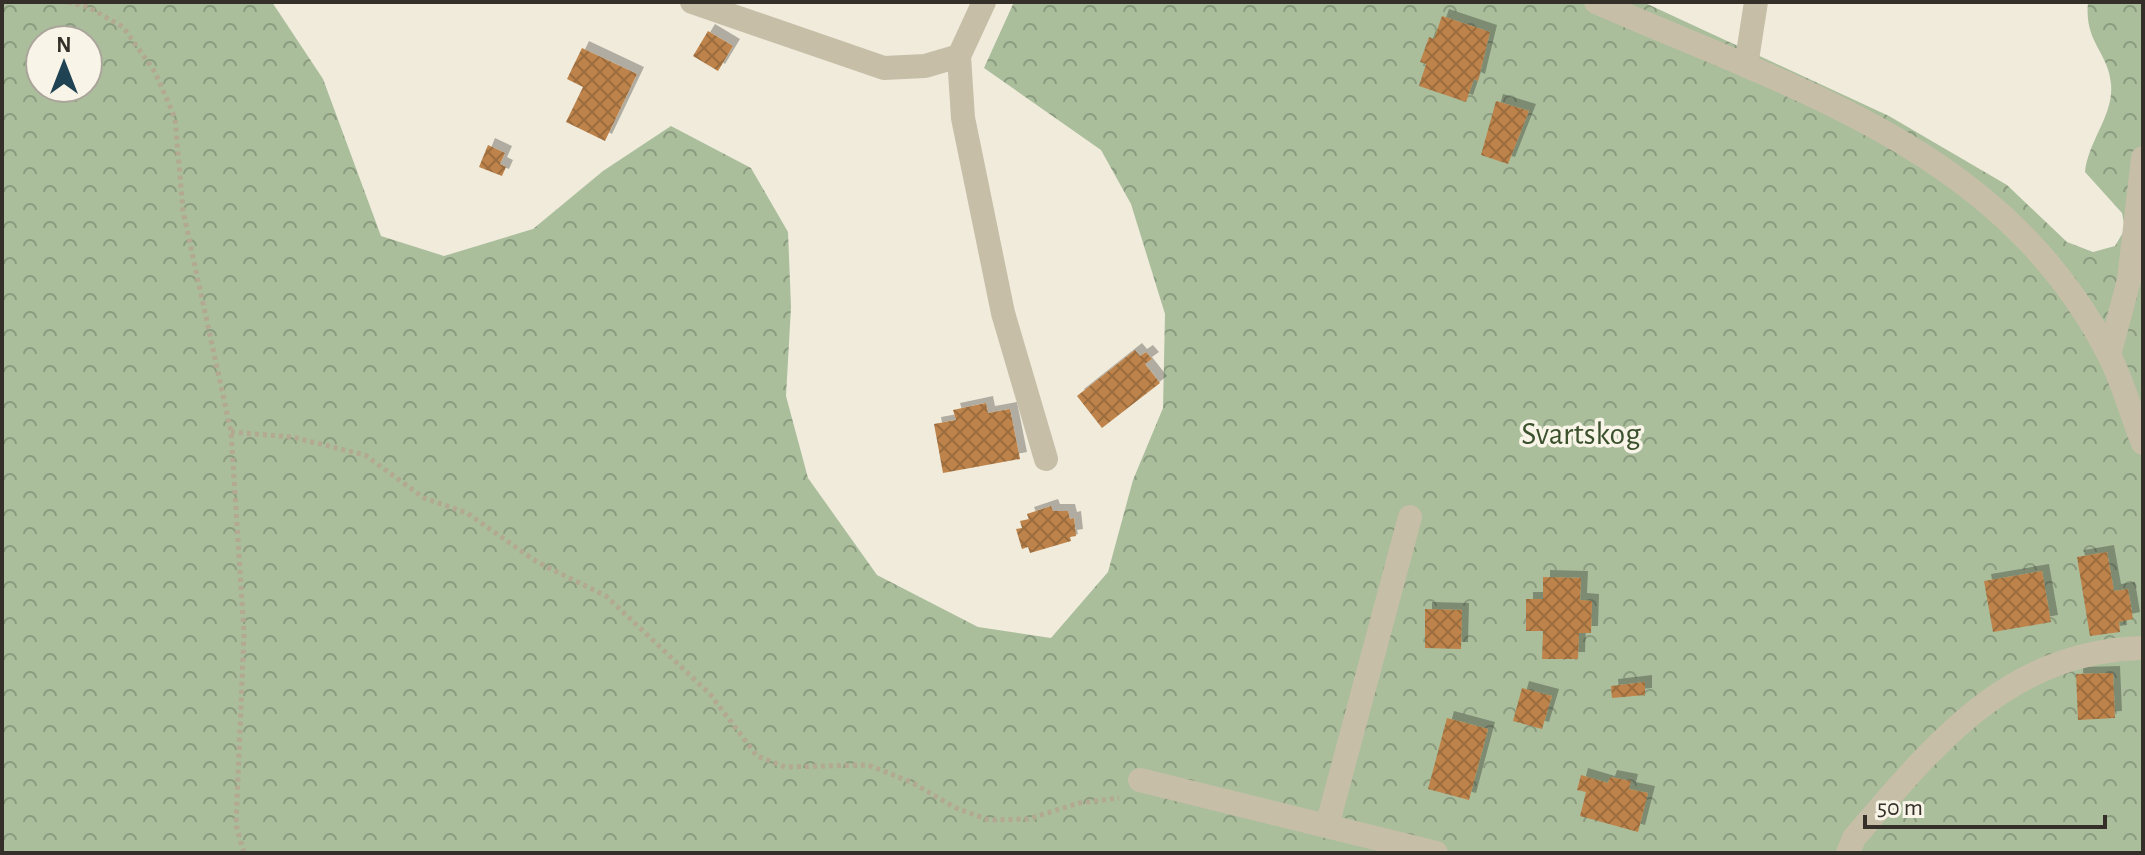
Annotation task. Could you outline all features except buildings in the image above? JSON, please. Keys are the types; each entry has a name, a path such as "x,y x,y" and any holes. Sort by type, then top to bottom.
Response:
{"street":[{"path":"692,2 884,68 925,66 959,56"},
{"path":"984,2 959,56 963,118 987,244 1016,366 1046,459"},
{"path":"1596,2 1746,66 1878,128 1941,164 1983,195 2054,271 2109,355 2143,443"},
{"path":"1746,66 1756,2"},
{"path":"2109,355 2129,280 2143,158"},
{"path":"1327,826 1410,517"},
{"path":"1848,853 1854,838 1933,747 2020,680 2059,660 2102,649 2143,648"},
{"path":"1132,789 1327,826 1436,853"}],"path":[{"path":"68,2 88,7 123,27 155,72 175,118 183,211 231,432 244,633 236,825 244,853"},
{"path":"231,432 292,437 365,455 424,498 467,513 537,562 606,596 710,694 757,756 785,767 868,765 911,782 956,808 989,820 1028,819 1132,789"}],"green space":[{"name":"Svartskog","path":"2,2 272,2 323,79 381,236 444,256 533,229 603,171 671,126 751,168 788,232 791,307 786,396 808,478 877,575 978,627 1051,638 1108,572 1133,480 1163,408 1165,314 1131,204 1101,150 984,68 1014,2 1643,2 1889,116 2007,185 2067,242 2093,252 2115,246 2125,229 2122,213 2085,172 2111,95 2106,63 2089,27 2088,2 2143,2 2143,853 2,853"}]}
